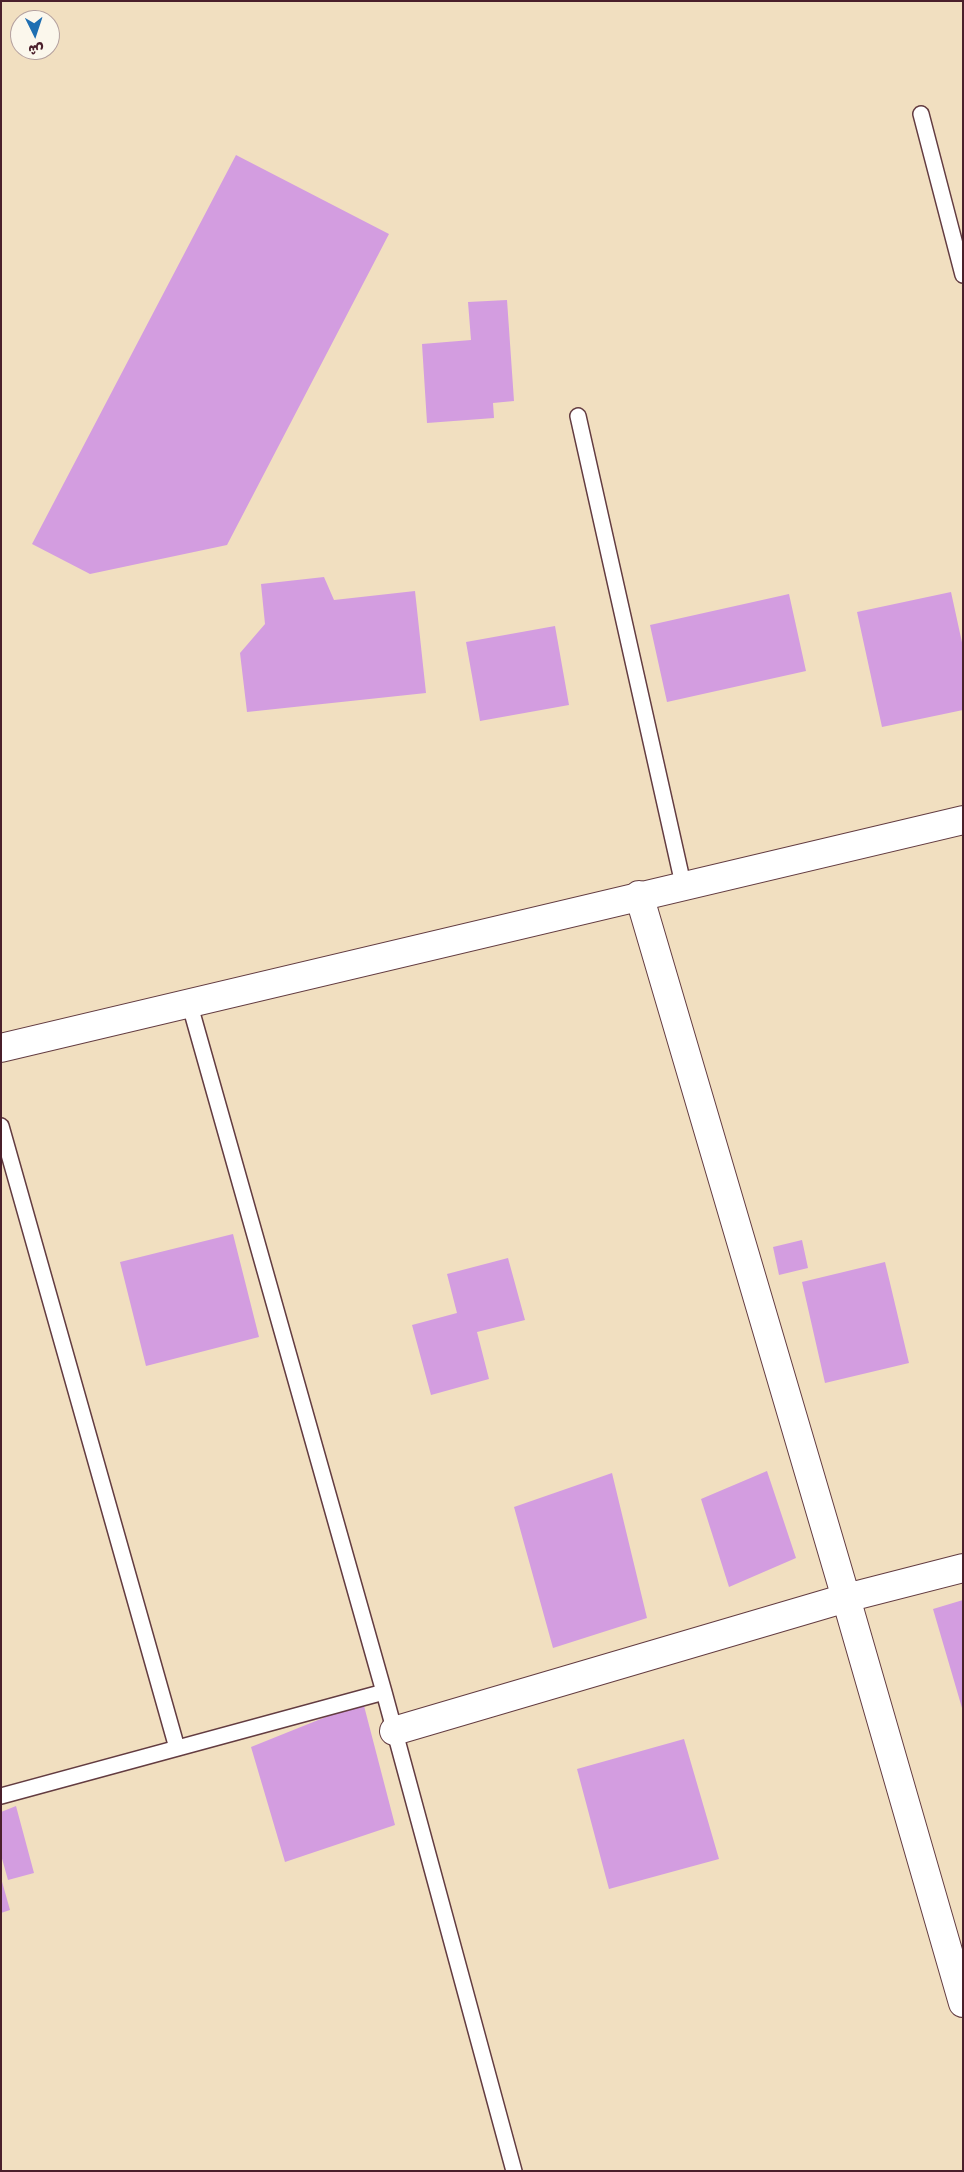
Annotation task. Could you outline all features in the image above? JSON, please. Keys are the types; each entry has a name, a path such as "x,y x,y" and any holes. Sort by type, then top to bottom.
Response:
{"street":[{"path":"1,1048 683,884 963,820"},
{"path":"639,895 846,1598 963,2004"},
{"path":"394,1731 846,1598 963,1568"}],"lane":[{"path":"921,114 963,275"},
{"path":"578,416 683,884"},
{"path":"189,1002 384,1692 514,2171"},
{"path":"1,1126 177,1748"},
{"path":"1,1796 384,1692"}],"building":[{"path":"236,155 389,234 227,545 90,574 32,544"},
{"path":"507,300 514,401 493,403 494,418 427,423 422,344 471,340 468,302"},
{"path":"324,577 334,600 415,591 426,693 247,712 240,653 265,624 261,584"},
{"path":"951,592 963,647 963,710 882,727 857,612"},
{"path":"789,594 806,671 667,702 650,625"},
{"path":"555,626 569,705 480,721 466,642"},
{"path":"233,1234 259,1337 146,1366 120,1262"},
{"path":"802,1240 808,1268 779,1275 773,1247"},
{"path":"508,1258 525,1320 477,1332 489,1379 431,1395 412,1325 457,1313 447,1274"},
{"path":"885,1262 909,1363 825,1383 802,1282"},
{"path":"767,1471 796,1558 729,1587 701,1499"},
{"path":"612,1473 647,1618 553,1648 514,1507"},
{"path":"963,1600 963,1708 962,1708 933,1609"},
{"path":"363,1702 395,1825 285,1862 251,1747"},
{"path":"684,1739 719,1859 609,1889 577,1769"},
{"path":"16,1806 34,1873 8,1880 1,1855 1,1812"},
{"path":"1,1878 10,1910 1,1913"}]}
